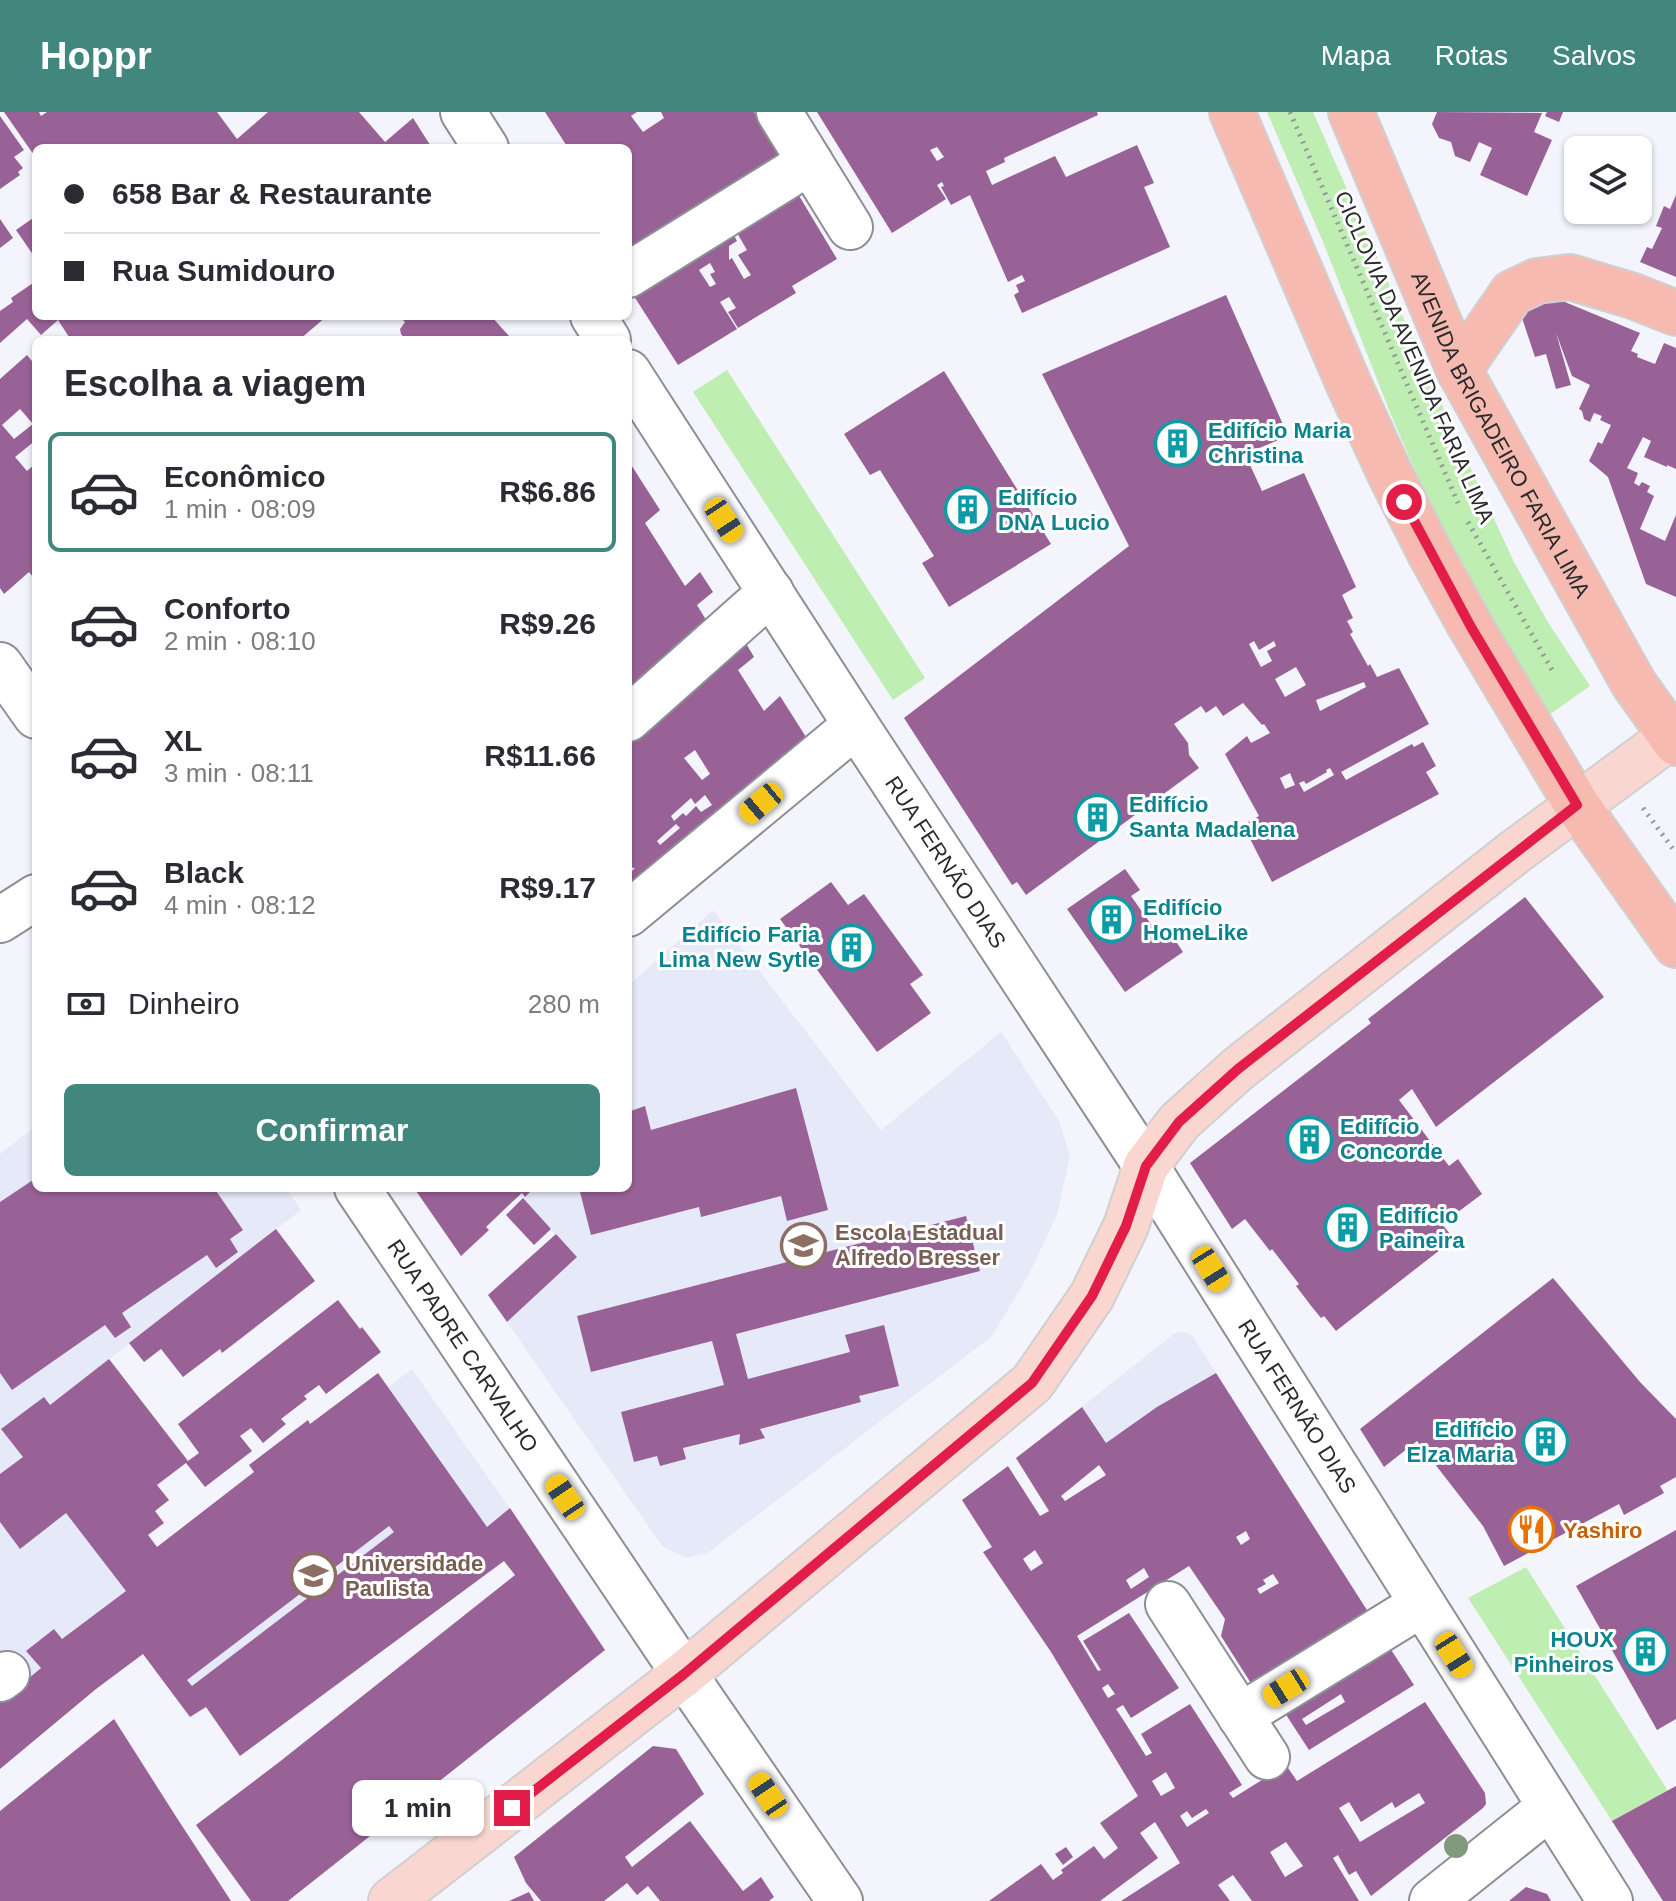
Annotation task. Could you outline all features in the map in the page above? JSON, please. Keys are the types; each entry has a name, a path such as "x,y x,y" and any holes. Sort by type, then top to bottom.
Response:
{"highway":[{"path":"1232,112 1350,387 1430,553 1577,805 1676,945"},
{"name":"AVENIDA BRIGADEIRO FARIA LIMA","path":"1351,112 1459,370 1634,684 1674,738"},
{"path":"1459,370 1512,293 1537,281 1570,277 1676,313"}],"main road":[{"path":"391,1901 684,1674 1032,1383 1092,1296 1126,1226 1146,1166 1179,1122 1238,1069 1577,805 1674,738"}],"street":[{"path":"779,112 850,227"},
{"path":"632,273 810,162"},
{"name":"RUA FERNÃO DIAS","path":"632,378 1146,1166 1610,1901"},
{"path":"632,715 771,592"},
{"path":"0,665 32,710"},
{"path":"632,911 856,725"},
{"path":"0,920 32,900"},
{"name":"RUA PADRE CARVALHO","path":"360,1192 840,1901"},
{"path":"1168,1604 1267,1757"},
{"path":"1240,1716 1422,1604"},
{"path":"1432,1901 1550,1807"}],"path":[{"name":"CICLOVIA DA AVENIDA FARIA LIMA","path":"1290,112 1461,510 1556,677"},
{"path":"1618,774 1676,853"}],"shaded area":[{"name":"Escola Estadual Alfredo Bresser","path":"713,910 881,1130 1001,1032 1059,1121 1070,1156 1057,1215 1029,1274 992,1336 709,1552 686,1558 662,1546 507,1322 577,1257 523,1198 530,1192 632,1192 632,982"},
{"path":"32,1129 32,1192 289,1192 301,1210 50,1405 166,1558 412,1369 532,1540 240,1756 126,1591 59,1641 63,1648 0,1702 0,1154"},
{"path":"1175,1333 1192,1335 1232,1398 1121,1466 1082,1407"}],"green space":[{"path":"1267,112 1313,112 1514,562 1549,624 1590,686 1546,717 1481,604 1430,505"},
{"path":"727,370 925,678 893,700 693,392"},
{"path":"1526,1567 1668,1791 1612,1821 1468,1598"}],"building":[{"path":"4,112 39,112 41,116 47,112 217,112 237,139 268,112 359,112 385,142 413,118 429,144 32,144 32,152"},
{"path":"545,112 637,112 631,116 643,132 664,118 661,112 754,112 784,161 632,256 632,144 565,144"},
{"path":"817,112 1097,112 1098,115 1004,158 1005,162 986,171 992,185 1055,156 1066,177 1137,145 1154,183 1144,187 1170,247 1022,313 1014,295 1019,292 1016,285 1025,281 1022,275 1008,282 970,195 951,205 941,187 944,186 942,182 937,185 946,199 892,233","holes":["937,147 944,157 937,161 930,150"]},
{"path":"1437,112 1542,113 1534,132 1552,140 1527,196 1480,175 1492,148 1479,142 1470,162 1455,156 1451,142 1439,138 1432,124"},
{"path":"1547,112 1563,112 1559,122 1545,116"},
{"path":"0,116 24,150 14,157 23,168 18,172 20,175 0,189"},
{"path":"795,189 837,259 792,286 796,293 738,328 728,312 736,308 729,297 720,302 737,329 678,365 632,289 730,228 737,241 729,246 729,260 732,258 744,279 751,275 738,255 747,250 733,226","holes":["710,263 715,272 710,274 716,284 710,287 699,270"]},
{"path":"1676,195 1676,277 1640,262 1647,247 1652,249 1662,228 1656,226 1664,206 1670,209"},
{"path":"0,219 13,238 0,248"},
{"path":"32,219 32,253 16,230"},
{"path":"32,284 32,320 58,320 41,335 27,319 0,343 0,311 13,302 11,298"},
{"path":"1226,295 1288,436 1245,454 1262,491 1304,473 1356,587 1342,595 1353,618 1347,621 1353,632 1350,634 1377,677 1399,668 1429,724 1341,772 1346,780 1412,744 1414,747 1423,742 1436,766 1426,772 1439,794 1272,882 1243,825 1259,816 1225,754 1247,736 1251,743 1270,733 1243,703 1223,716 1216,706 1206,713 1201,706 1174,724 1188,743 1189,755 1199,768 1026,895 1017,882 1012,885 904,718 1129,546 1042,374","holes":["1254,641 1259,650 1274,641 1276,646 1267,651 1272,661 1261,667 1249,644","1296,667 1306,685 1285,697 1275,679","1364,682 1366,687 1320,711 1316,700","1330,768 1334,775 1304,792 1299,783 1304,781 1306,784","1290,773 1295,785 1285,789 1280,778"]},
{"path":"1560,300 1640,333 1631,351 1638,354 1637,357 1655,364 1664,343 1676,348 1676,469 1644,457 1651,441 1643,437 1627,468 1638,473 1634,483 1639,486 1642,482 1650,486 1647,492 1654,496 1640,529 1665,541 1676,515 1676,597 1646,584 1608,477 1589,461 1611,425 1594,413 1590,422 1584,419 1579,409 1590,385 1572,376 1556,333 1571,385 1556,389 1546,354 1535,357 1521,315 1536,301"},
{"path":"58,320 322,320 304,336 68,336"},
{"path":"403,320 495,320 509,336 403,336 400,329 405,322"},
{"path":"27,355 32,361 32,423 20,409 2,425 14,439 32,425 32,443 15,457 27,471 32,467 32,576 29,572 4,594 0,588 0,379"},
{"name":"Edifício DNA Lucio","path":"944,371 1051,544 949,607 922,563 934,556 880,470 870,475 844,434"},
{"path":"632,466 660,510 645,523 685,586 700,572 713,592 697,605 711,628 633,695"},
{"path":"741,635 754,657 738,670 764,711 780,696 806,737 632,890 632,871 635,868 632,868 632,730","holes":["695,750 710,774 702,780 684,758","705,795 712,805 701,812 696,806 686,816 683,813 674,821 671,816 691,798 695,804","676,824 680,828 660,845 657,841"]},
{"name":"Edifício HomeLike","path":"1125,869 1140,890 1131,896 1160,937 1169,931 1183,952 1125,992 1067,909"},
{"name":"Edifício Faria Lima New Sytle","path":"831,882 848,905 864,894 923,975 910,984 931,1013 877,1052 780,919"},
{"path":"1525,897 1604,997 1436,1127 1412,1089 1399,1100 1449,1166 1458,1159 1482,1194 1442,1224 1454,1239 1336,1331 1312,1307 1296,1286 1299,1284 1245,1219 1232,1229 1190,1163 1371,1023 1368,1019"},
{"path":"796,1088 828,1210 787,1221 781,1196 701,1217 699,1207 591,1235 580,1192 632,1192 632,1111 645,1106 651,1130"},
{"path":"32,1181 32,1192 217,1192 243,1230 230,1239 238,1252 216,1268 207,1255 122,1313 131,1327 115,1338 105,1325 12,1390 0,1373 0,1202"},
{"path":"417,1192 530,1192 525,1197 522,1193 511,1203 486,1227 489,1230 461,1256"},
{"path":"523,1198 551,1229 534,1245 506,1215"},
{"path":"966,1216 980,1271 736,1334 748,1379 850,1352 845,1335 884,1325 899,1386 859,1396 861,1402 760,1429 765,1438 739,1445 740,1434 683,1448 686,1459 660,1466 657,1456 634,1462 621,1412 724,1385 712,1341 591,1372 577,1316"},
{"path":"276,1229 315,1281 222,1353 220,1349 183,1377 161,1349 144,1362 129,1343"},
{"path":"556,1234 577,1257 507,1322 488,1295"},
{"path":"1553,1278 1640,1382 1676,1419 1676,1477 1660,1486 1664,1493 1624,1515 1619,1504 1504,1566 1483,1526 1417,1441 1384,1467 1360,1429"},
{"path":"338,1300 381,1352 326,1394 319,1385 304,1396 307,1399 281,1419 286,1424 263,1443 251,1428 240,1436 252,1451 205,1487 186,1463 157,1485 169,1500 155,1511 164,1523 148,1535 157,1547 254,1472 249,1465 378,1373 487,1527 510,1508 605,1650 288,1901 251,1901 196,1825 515,1575 504,1561 240,1756 206,1707 190,1717 143,1654 0,1769 0,1702 41,1668 26,1651 54,1629 62,1639 126,1591 66,1513 20,1549 0,1522 0,1474 23,1457 1,1429 44,1397 50,1405 109,1359 188,1461 199,1453 178,1424","holes":["389,1526 394,1532 192,1686 187,1680"]},
{"path":"1216,1373 1372,1618 1254,1688 1221,1636 1225,1619 1189,1566 1077,1636 1098,1671 1101,1670 1083,1641 1129,1613 1179,1688 1131,1718 1123,1705 1116,1709 1146,1756 1152,1753 1141,1734 1190,1704 1242,1785 1229,1793 1233,1798 1286,1765 1297,1781 1425,1702 1485,1793 1486,1804 1371,1896 1356,1871 1349,1875 1338,1855 1333,1858 1359,1901 1252,1901 1233,1875 1218,1885 1230,1901 1121,1901 1180,1863 1155,1822 1140,1833 1158,1858 1100,1901 989,1901 1041,1864 1053,1880 1063,1873 1061,1870 1094,1846 1104,1859 1118,1848 1100,1823 1138,1796 1051,1652 983,1552 992,1547 962,1500 1008,1466 1040,1516 1049,1511 1016,1458 1082,1407 1106,1443 1157,1407","holes":["1099,1465 1106,1475 1065,1501 1061,1496","1246,1531 1250,1539 1241,1545 1236,1537","1035,1550 1043,1563 1031,1571 1023,1559","1144,1568 1149,1577 1131,1589 1126,1580","1273,1574 1279,1583 1260,1594 1257,1589 1266,1584 1263,1580","1108,1684 1115,1694 1108,1698 1102,1688","1166,1772 1175,1788 1161,1796 1152,1781","1419,1793 1425,1803 1360,1842 1339,1808 1349,1802 1361,1822 1392,1802 1395,1808","1206,1809 1209,1813 1187,1827 1180,1816 1187,1811 1192,1818","1286,1842 1303,1866 1285,1877 1270,1852"]},
{"name":"HOUX Pinheiros","path":"1676,1530 1676,1719 1657,1730 1576,1586"},
{"path":"1386,1642 1414,1685 1309,1750 1281,1707","holes":["1341,1694 1345,1702 1306,1725 1302,1719"]},
{"path":"114,1719 231,1901 0,1901 0,1811"},
{"path":"653,1746 676,1749 704,1794 625,1857 632,1867 690,1821 743,1891 761,1877 774,1897 769,1901 660,1901 648,1886 637,1895 627,1883 604,1901 541,1901 526,1883 514,1857"},
{"path":"1676,1786 1676,1901 1663,1901 1612,1821"},
{"path":"1066,1847 1073,1857 1063,1865 1055,1854"},
{"path":"1526,1887 1547,1894 1551,1901 1509,1901"},
{"path":"529,1892 534,1901 509,1901"}],"place":[{"name":"Edifício Maria Christina","path":"1177,443"},
{"name":"Edifício DNA Lucio","path":"967,510"},
{"name":"Edifício Santa Madalena","path":"1098,817"},
{"name":"Edifício HomeLike","path":"1112,920"},
{"name":"Edifício Faria Lima New Sytle","path":"851,947"},
{"name":"Edifício Concorde","path":"1309,1139"},
{"name":"Edifício Paineira","path":"1348,1228"},
{"name":"Escola Estadual Alfredo Bresser","path":"804,1245"},
{"name":"Edifício Elza Maria","path":"1545,1442"},
{"name":"Yashiro","path":"1532,1530"},
{"name":"Universidade Paulista","path":"314,1576"},
{"name":"HOUX Pinheiros","path":"1645,1652"}],"route":[{"path":"512,1808 684,1674 1032,1383 1092,1296 1126,1226 1146,1166 1179,1122 1238,1069 1577,805 1471,627 1404,502"}]}
